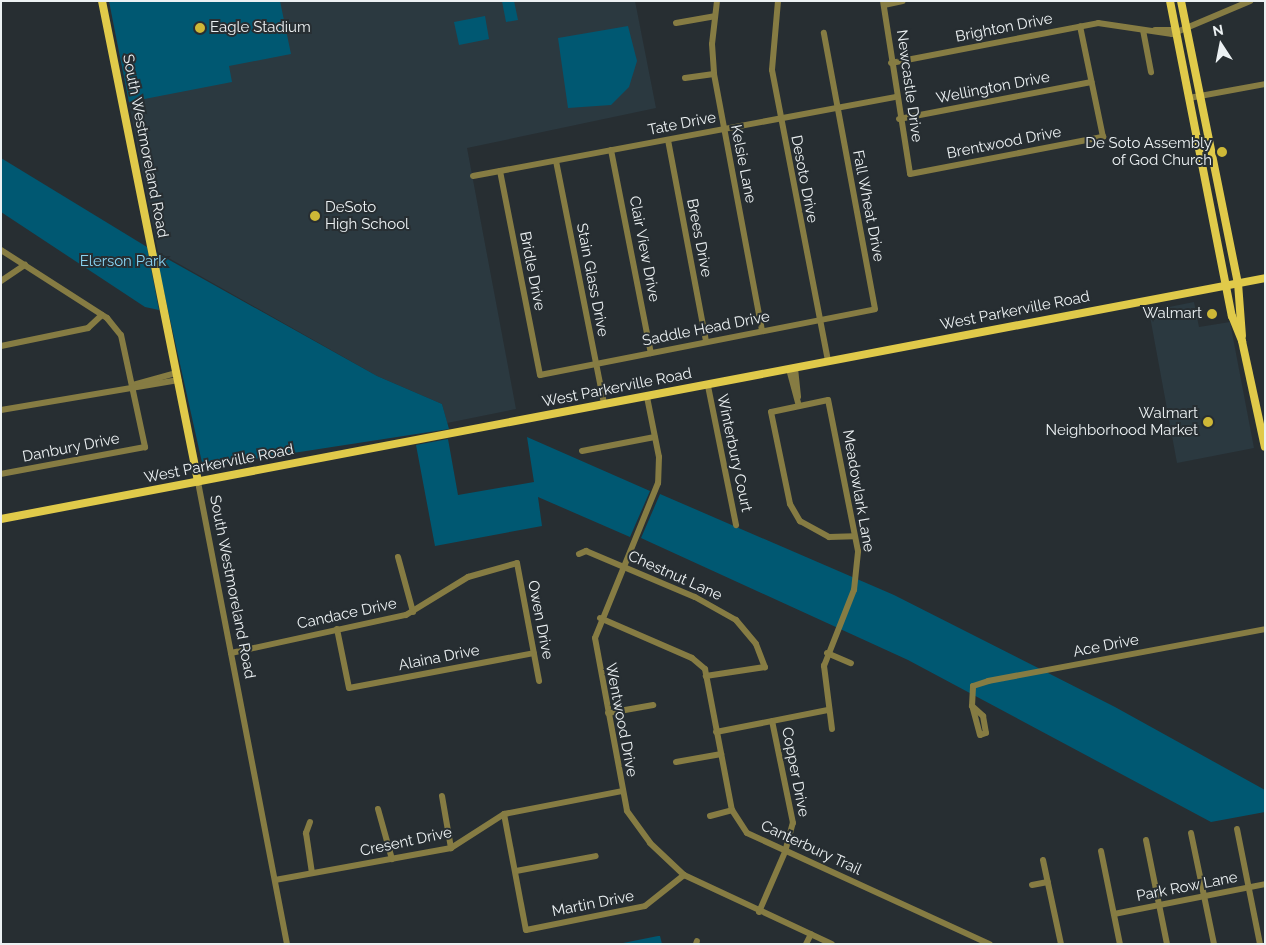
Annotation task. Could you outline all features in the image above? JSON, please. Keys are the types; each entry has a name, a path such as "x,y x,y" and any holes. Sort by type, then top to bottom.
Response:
{"main road":[{"name":"South Westmoreland Road","path":"102,1 198,482"},
{"path":"1170,1 1226,285 1242,341 1265,447"},
{"path":"1181,1 1238,282 1242,341"},
{"name":"West Parkerville Road","path":"1,519 604,404 708,386 828,361 1265,278"}],"street":[{"name":"Kelsie Lane","path":"717,1 714,16 714,74 762,331"},
{"name":"Desoto Drive","path":"778,1 770,51 780,118 828,361"},
{"path":"884,3 903,1"},
{"path":"1175,30 1186,28 1250,1"},
{"name":"Newcastle Drive","path":"884,3 895,97 910,174"},
{"path":"676,23 714,16"},
{"name":"Brighton Drive","path":"891,63 1098,23 1172,34 1175,30"},
{"path":"1080,26 1091,82"},
{"path":"1143,30 1151,72"},
{"name":"Fall Wheat Drive","path":"824,33 875,309"},
{"path":"686,78 714,74"},
{"name":"Wellington Drive","path":"899,118 1091,82"},
{"name":"Brentwood Drive","path":"910,174 1103,137 1091,82"},
{"path":"1189,98 1265,84"},
{"name":"Tate Drive","path":"473,176 895,97"},
{"name":"Brees Drive","path":"668,140 706,342"},
{"name":"Clair View Drive","path":"611,150 651,353"},
{"name":"Stain Glass Drive","path":"556,161 604,404"},
{"name":"Bridle Drive","path":"500,171 540,375"},
{"path":"1,250 102,315 121,335 133,385"},
{"path":"1,281 25,265"},
{"name":"Saddle Head Drive","path":"540,375 875,309"},
{"path":"1,346 88,328 102,315"},
{"path":"792,368 799,406 771,412 790,504 800,521 829,537 854,536"},
{"path":"1,410 177,376"},
{"name":"Danbury Drive","path":"1,474 145,447 133,385"},
{"name":"Winterbury Court","path":"708,386 736,524"},
{"name":"Wentwood Drive","path":"648,397 655,437 658,483 600,618 596,655 622,791 632,820 684,875 759,912 832,944"},
{"name":"Meadowlark Lane","path":"799,406 828,400 854,536 858,570 854,590 827,653 824,683 832,729"},
{"path":"582,451 655,437"},
{"name":"South Westmoreland Road","path":"198,482 287,944"},
{"name":"Chestnut Lane","path":"579,554 586,551 722,610 756,644 764,667 706,676"},
{"path":"398,556 413,612"},
{"name":"Candace Drive","path":"231,653 413,612 468,576 517,563"},
{"name":"Owen Drive","path":"517,563 540,681"},
{"path":"600,618 692,658 706,676"},
{"name":"Alaina Drive","path":"337,629 349,688 534,653"},
{"name":"Ace Drive","path":"972,706 969,696 973,686 988,681 1265,629"},
{"path":"827,653 852,664"},
{"name":"Canterbury Trail","path":"706,676 732,810 746,832 785,852 990,944"},
{"path":"608,713 653,705"},
{"path":"716,732 828,710"},
{"name":"Copper Drive","path":"759,912 785,852 792,823 772,721"},
{"path":"676,762 721,754"},
{"name":"Cresent Drive","path":"275,880 451,848 504,814 622,791"},
{"path":"442,796 451,848"},
{"path":"378,809 392,859"},
{"path":"710,816 732,810"},
{"path":"504,814 516,871 596,856"},
{"path":"310,822 306,834 312,873"},
{"path":"1237,829 1260,944"},
{"path":"1191,833 1214,944"},
{"path":"1146,840 1166,944"},
{"path":"1101,851 1120,944"},
{"path":"1043,860 1061,944"},
{"name":"Martin Drive","path":"516,871 526,930 645,906 684,875"},
{"path":"1032,885 1048,882"},
{"name":"Park Row Lane","path":"1114,914 1265,884"},
{"path":"806,944 811,934"}],"shaded area":[{"name":"DeSoto High School","path":"109,1 635,1 656,108 467,148 516,409 447,423 442,404 377,376 158,252"},
{"path":"1194,302 1199,327 1230,322 1254,448 1177,463 1149,311"}],"green space":[{"name":"Eagle Stadium","path":"109,1 280,1 291,54 229,66 232,82 129,102"},
{"path":"502,1 514,1 518,20 506,22"},
{"path":"485,16 489,39 459,45 454,22"},
{"path":"628,26 637,61 629,87 611,105 568,108 558,38"},
{"name":"Elerson Park","path":"1,158 147,247 159,310 145,307 1,212"},
{"path":"155,252 377,376 442,404 449,429 203,467"},
{"path":"527,437 650,491 630,537 538,497 542,526 435,546 416,445 448,439 458,495 534,482"},
{"path":"660,494 894,595 1115,707 1265,790 1265,812 1211,822 908,660 641,538"},
{"path":"658,936 660,936 662,944 618,944"}],"place":[{"name":"Eagle Stadium","path":"200,28"},
{"name":"De Soto Assembly of God Church","path":"1222,152"},
{"name":"DeSoto High School","path":"315,216"},
{"name":"Walmart","path":"1212,314"},
{"name":"Walmart Neighborhood Market","path":"1208,422"}]}
